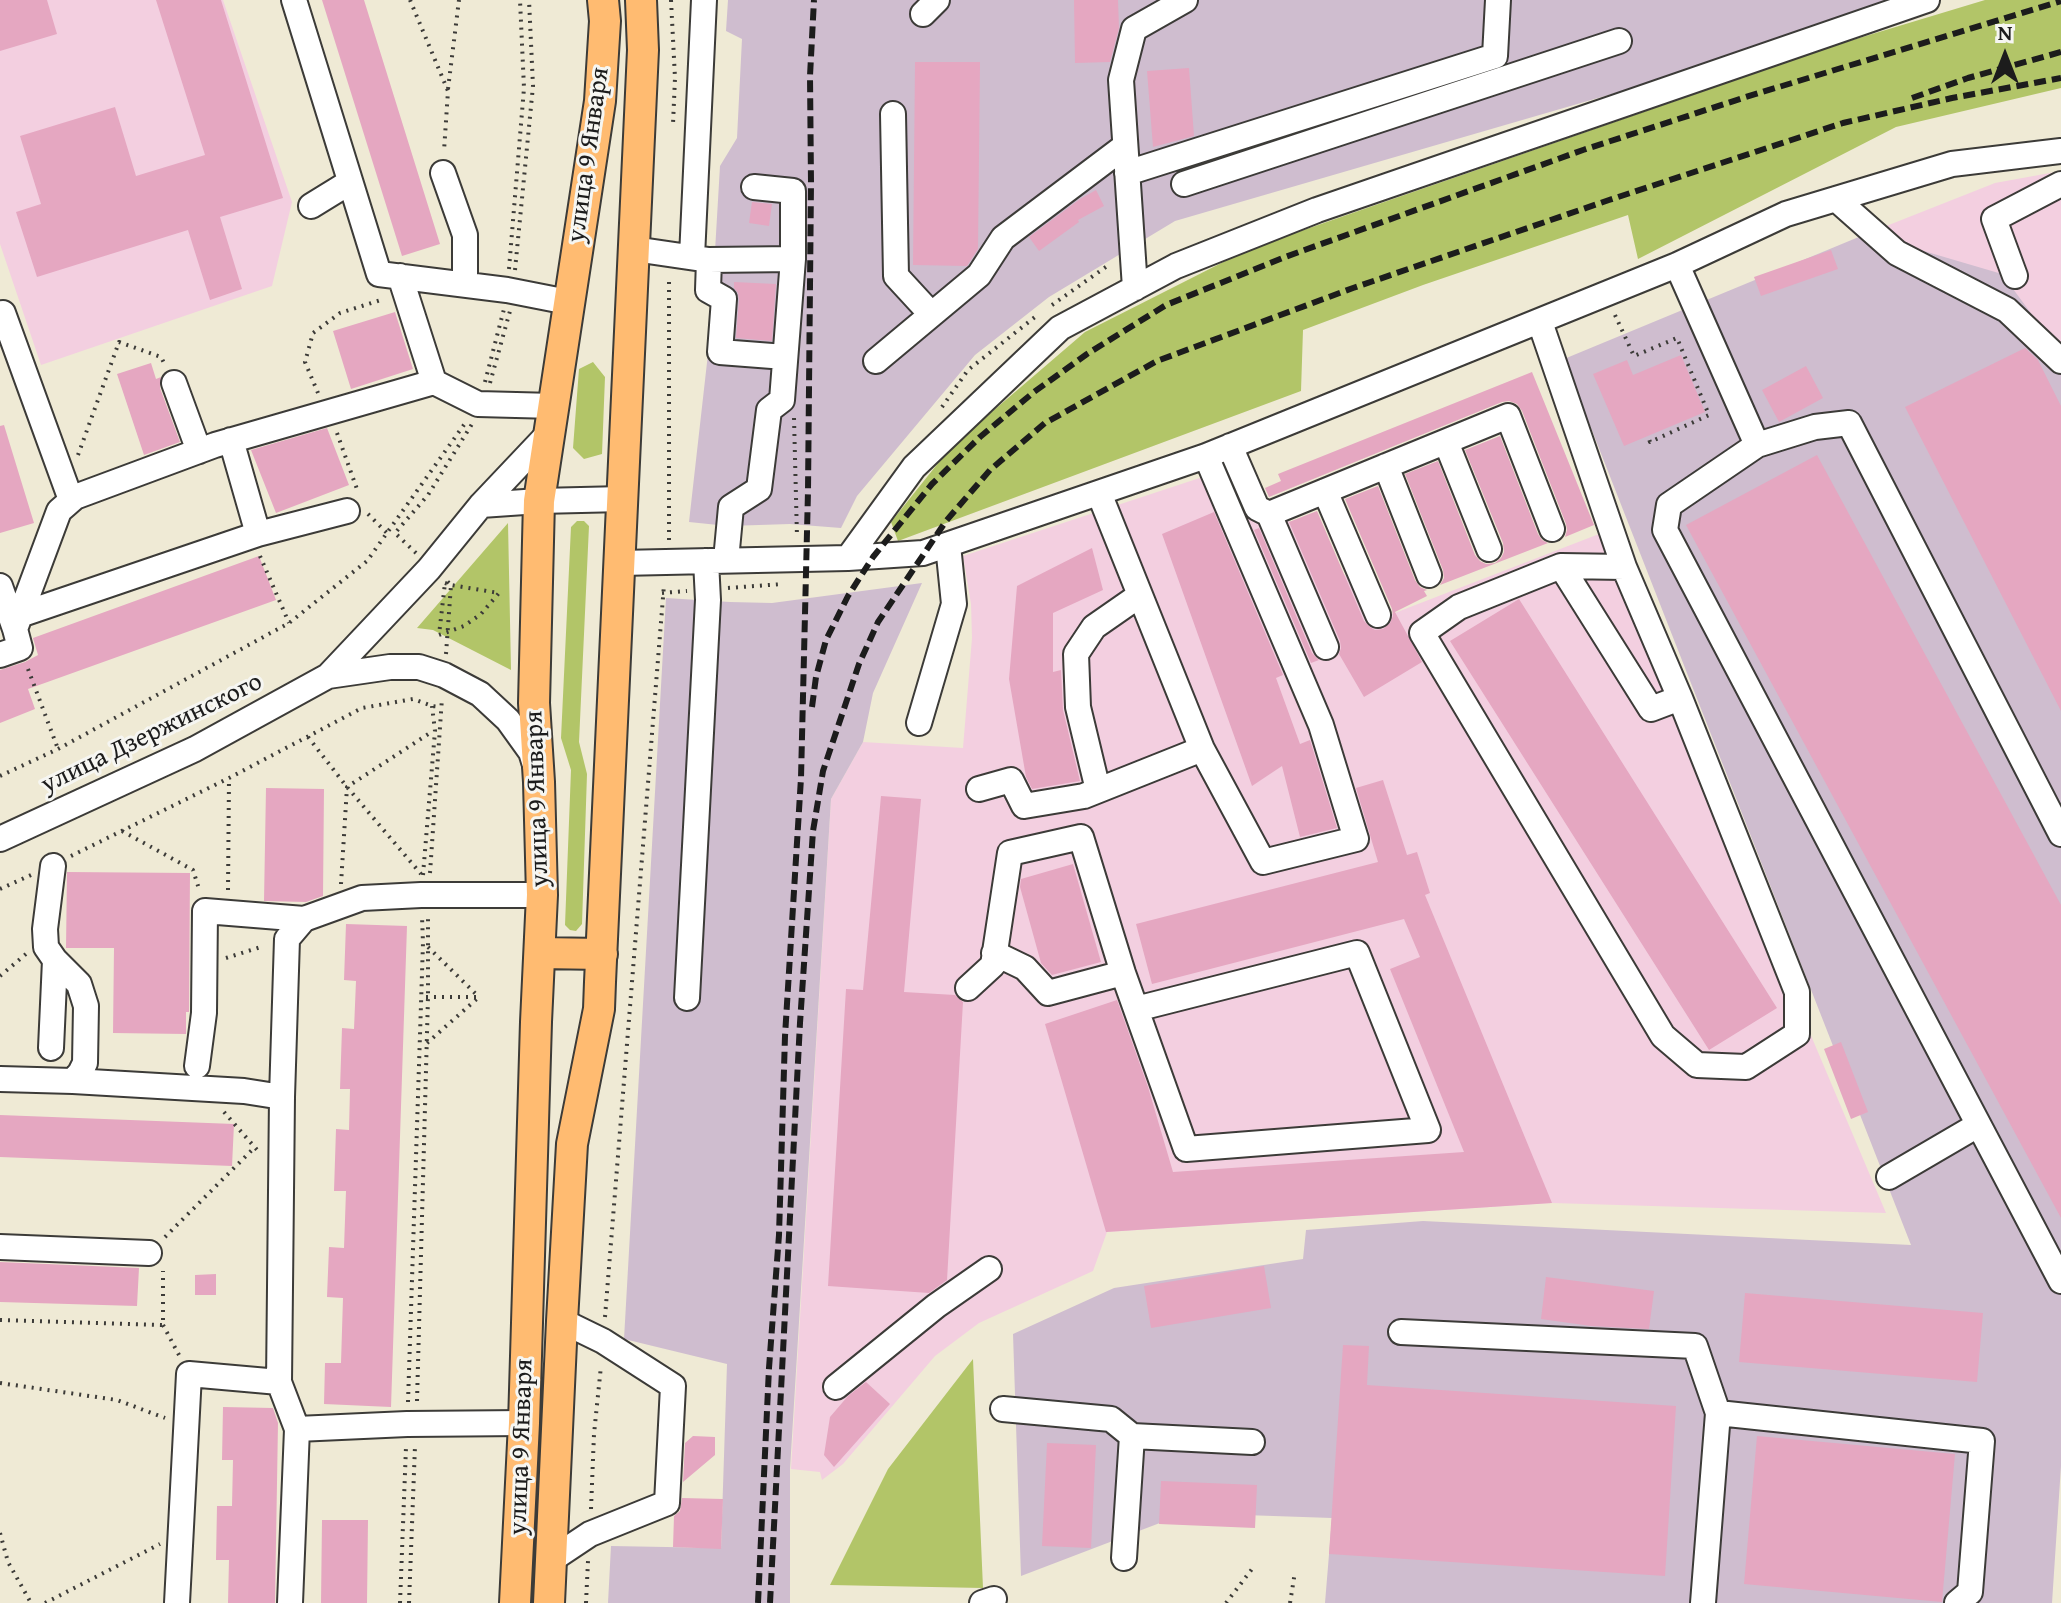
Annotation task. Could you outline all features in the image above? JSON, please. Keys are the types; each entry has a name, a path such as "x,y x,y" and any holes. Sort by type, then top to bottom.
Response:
{"main road":[{"name":"улица 9 Января","path":"515,1603 542,895 534,703 539,501 593,157 600,101 605,21 603,0"},
{"name":"улица 9 Января","path":"549,1603 572,1144 599,1009 643,50 641,0"},
{"path":"540,953 602,954"}],"street":[{"path":"294,0 379,274 402,284 465,284 568,302"},
{"path":"704,0 690,257 708,290 724,299 720,352 785,357"},
{"path":"1135,288 1121,80 1134,29 1185,0"},
{"path":"1492,83 1498,0"},
{"path":"848,558 914,467 1060,328 1176,266 1317,210 1927,0"},
{"path":"1184,184 1619,41"},
{"path":"1127,173 1495,56"},
{"path":"893,114 896,276 931,314"},
{"path":"876,361 979,275 1003,238 1125,146"},
{"path":"620,563 848,558 923,553 1206,456 1677,265 1786,214 1952,164 2061,151"},
{"path":"443,173 465,235 465,284"},
{"path":"311,206 350,182"},
{"path":"2015,276 1994,219 2061,184"},
{"path":"687,998 708,600 731,507 759,489 769,410 782,400 793,259 793,191 754,187"},
{"path":"1836,199 1897,253 2007,310 2061,361"},
{"path":"634,249 690,257 793,259"},
{"path":"1677,265 1757,445"},
{"path":"402,284 434,382"},
{"path":"3,313 69,494 75,497 231,440 434,382 478,404 552,418"},
{"path":"1540,322 1624,567 1680,698 1797,992 1797,1034 1746,1067 1697,1065 1663,1036 1422,633 1459,607 1561,566 1624,567"},
{"path":"174,383 199,451"},
{"path":"1269,514 1508,416 1552,529"},
{"name":"улица Дзержинского","path":"0,839 195,749 328,676 431,566 552,418"},
{"path":"2061,834 1849,423 1815,427 1757,445 1669,505 1665,530 2061,1281"},
{"path":"231,440 255,535"},
{"path":"1446,442 1489,549"},
{"path":"1230,446 1257,508 1269,514 1326,647"},
{"path":"1099,493 1202,749 1263,862 1356,839 1321,725 1206,456"},
{"path":"1386,466 1429,575"},
{"path":"1325,491 1378,615"},
{"path":"14,637 59,511 69,494"},
{"path":"481,505 623,499"},
{"path":"14,637 255,535 353,504"},
{"path":"919,723 954,604 948,545"},
{"path":"1561,566 1651,709 1680,698"},
{"path":"0,586 14,637"},
{"path":"1098,790 1078,707 1076,654 1094,627 1140,595"},
{"name":"улица Дзержинского","path":"328,676 390,667 419,667 444,675 480,694 508,720 531,752 539,782"},
{"path":"979,789 1011,780 1024,806 1084,796 1202,749"},
{"path":"968,988 993,965 1010,853 1081,837 1123,973 1186,1149 1428,1130 1357,953 1136,1009"},
{"path":"51,1048 53,866"},
{"path":"200,1078 205,965 216,912 304,919 362,898 424,889 542,895"},
{"path":"290,1603 297,1429 279,1382 281,1125 287,939 304,919"},
{"path":"50,948 79,984 86,1006 85,1063 73,1081"},
{"path":"994,953 1025,968 1048,993 1123,973"},
{"path":"0,1079 200,1078 244,1091 282,1097"},
{"path":"1889,1177 1978,1125"},
{"path":"0,1247 156,1261"},
{"path":"836,1387 936,1306 989,1269"},
{"path":"551,1560 590,1534 667,1503 673,1386 603,1341 562,1321"},
{"path":"1401,1332 1695,1346 1718,1413 1703,1603"},
{"path":"177,1603 189,1374 279,1382"},
{"path":"1003,1409 1111,1419 1132,1436 1252,1442"},
{"path":"1718,1413 1982,1441 1970,1592 1957,1603"},
{"path":"297,1429 524,1423"},
{"path":"1124,1558 1132,1436"}],"path":[{"path":"410,0 448,91"},
{"path":"443,173 448,91 459,0"},
{"path":"395,533 428,495 485,404 509,316 533,86 529,0"},
{"path":"671,0 675,78 673,137"},
{"path":"586,1603 594,1434 661,608 668,561 690,257"},
{"path":"353,504 330,411 313,386 305,362 313,333 340,313 402,284"},
{"path":"1624,334 1634,356 1677,338 1709,415 1650,442 1648,436"},
{"path":"69,494 119,342 161,357 174,383"},
{"path":"782,391 794,398 797,559"},
{"path":"0,776 58,749 289,623 367,561 387,533 395,533 451,585"},
{"path":"255,535 289,623"},
{"path":"445,583 499,593 481,614 448,632 439,635 445,583"},
{"path":"424,889 451,585"},
{"path":"14,637 58,749"},
{"path":"0,889 53,866 229,778 362,708 413,699 441,707"},
{"path":"400,1603 412,1424 427,1043 424,889 435,731 432,706"},
{"path":"347,787 435,731"},
{"path":"308,737 424,889"},
{"path":"216,912 229,778"},
{"path":"340,906 347,787"},
{"path":"122,831 193,870 216,912"},
{"path":"205,965 287,939"},
{"path":"425,945 479,997"},
{"path":"0,976 50,948"},
{"path":"425,997 479,997"},
{"path":"409,1603 420,1049 425,997"},
{"path":"420,1049 479,997"},
{"path":"200,1078 281,1175"},
{"path":"189,1374 163,1325 156,1261 255,1147 281,1125"},
{"path":"0,1320 163,1325"},
{"path":"0,1383 117,1400 188,1426"},
{"path":"0,1533 8,1562 31,1603"},
{"path":"45,1603 181,1533"},
{"path":"1226,1603 1252,1569"},
{"path":"1290,1603 1295,1572"}],"shaded area":[{"path":"0,0 223,0 292,202 272,286 41,365 0,244"},
{"path":"728,0 1935,0 1175,221 1049,297 975,355 857,496 841,528 790,524 728,526 689,522 710,336 720,166 737,138 742,39 726,31"},
{"path":"2061,171 2061,354 1866,234 1995,183"},
{"path":"1866,234 2002,274 2061,354 2061,1466 2052,1603 1325,1603 1332,1518 1186,1513 1021,1576 1013,1334 1114,1288 1303,1259 1306,1230 1423,1221 1911,1245 1564,359"},
{"path":"1233,467 1387,616 1599,534 1886,1213 1552,1203 1107,1232 1093,1271 979,1323 935,1356 843,1464 822,1480 820,1472 791,1469 831,799 863,742 963,748 972,638 971,604 963,556"},
{"path":"922,583 873,693 863,742 831,799 790,1469 790,1603 608,1603 611,1546 721,1548 727,1364 624,1339 666,598 772,603"}],"green space":[{"path":"1985,0 2061,0 2061,88 1896,127 1638,259 1628,215 1303,330 1301,391 898,541 891,522 951,447 1085,332 1249,249 1836,45"},
{"path":"593,362 605,377 602,454 584,459 573,448 579,369"},
{"path":"577,521 584,521 589,526 579,742 587,774 582,924 576,931 565,925 571,770 561,738 571,527"},
{"path":"508,523 511,670 433,630 417,628"},
{"path":"973,1359 983,1588 830,1585 888,1469"}],"building":[{"path":"0,0 47,0 57,34 0,51"},
{"path":"156,0 221,0 283,198 220,217 242,289 210,300 188,230 37,277 16,212 41,204 20,136 115,107 136,176 205,155"},
{"path":"322,0 364,0 440,244 402,256"},
{"path":"1074,0 1118,0 1119,28 1110,62 1075,63"},
{"path":"915,62 980,62 978,249 967,266 913,265"},
{"path":"1189,68 1194,136 1153,147 1147,71"},
{"path":"1096,190 1104,206 1078,220 1039,251 1029,237"},
{"path":"752,202 772,204 769,226 749,223"},
{"path":"1831,250 1838,269 1761,296 1754,277"},
{"path":"734,282 776,284 772,341 736,338 739,300"},
{"path":"395,312 413,369 351,389 333,331"},
{"path":"2025,348 2038,360 2061,406 2061,711 1905,407"},
{"path":"1681,355 1705,412 1624,446 1593,374 1627,360 1633,375"},
{"path":"151,363 156,379 161,377 160,388 180,442 144,455 117,374"},
{"path":"1806,366 1823,398 1779,422 1762,390"},
{"path":"1532,372 1594,525 1565,537 1566,524 1522,411 1517,404 1509,401 1269,497 1265,488 1281,481 1278,474"},
{"path":"4,425 34,523 0,533 0,426"},
{"path":"327,428 349,485 276,513 251,450"},
{"path":"1500,436 1538,534 1548,543 1440,585 1444,578 1443,570 1405,474 1438,461 1475,555 1486,564 1495,563 1504,552 1503,543 1465,450"},
{"path":"1817,455 2061,905 2061,1218 1686,525"},
{"path":"1378,486 1415,580 1427,590 1424,591 1427,596 1395,612 1422,662 1364,697 1339,654 1340,641 1289,522 1317,511 1364,621 1375,630 1383,629 1390,623 1392,609 1345,499"},
{"path":"1214,512 1283,675 1276,678 1300,744 1310,740 1337,828 1300,837 1282,766 1252,786 1162,534"},
{"path":"1259,528 1312,653 1319,660 1311,663 1254,530"},
{"path":"1092,548 1103,590 1053,613 1053,672 1061,670 1063,710 1080,781 1032,789 1026,777 1009,679 1017,586"},
{"path":"259,556 276,600 28,689 35,709 0,723 0,670 38,655 33,638"},
{"path":"1519,599 1777,1008 1709,1050 1450,641"},
{"path":"1383,780 1407,855 1417,852 1430,893 1425,895 1552,1203 1106,1232 1045,1024 1117,1000 1148,1087 1173,1172 1464,1152 1390,969 1420,957 1404,919 1152,984 1136,924 1378,862 1356,788"},
{"path":"266,788 324,789 323,896 306,902 264,901"},
{"path":"881,796 921,799 904,992 955,995 963,1002 947,1280 929,1293 828,1286 846,989 863,990"},
{"path":"1073,864 1101,962 1052,975 1041,963 1020,887 1021,879"},
{"path":"67,872 190,873 189,1012 186,1012 186,1034 113,1033 114,948 66,948"},
{"path":"346,924 407,926 391,1407 324,1404 325,1363 341,1363 343,1298 327,1297 329,1247 344,1248 346,1191 334,1191 336,1129 349,1130 350,1089 340,1089 342,1028 354,1029 356,981 344,980"},
{"path":"1841,1042 1868,1112 1851,1119 1824,1049"},
{"path":"0,1115 234,1124 232,1166 0,1157"},
{"path":"0,1262 139,1268 137,1306 0,1302"},
{"path":"1264,1266 1271,1308 1151,1328 1144,1286"},
{"path":"216,1274 216,1295 195,1295 195,1275"},
{"path":"1546,1277 1654,1291 1649,1329 1541,1319"},
{"path":"1745,1293 1983,1313 1977,1382 1739,1362"},
{"path":"1343,1345 1369,1346 1367,1385 1676,1406 1665,1576 1329,1554"},
{"path":"866,1382 890,1404 834,1467 824,1455 830,1417 848,1396"},
{"path":"223,1407 273,1408 278,1423 275,1603 228,1603 229,1560 216,1560 217,1506 232,1506 233,1460 222,1460"},
{"path":"693,1436 715,1437 715,1455 683,1482 685,1443"},
{"path":"1757,1436 1955,1454 1942,1602 1744,1584"},
{"path":"1047,1443 1096,1445 1091,1548 1042,1546"},
{"path":"1161,1481 1257,1485 1255,1528 1159,1524"},
{"path":"682,1498 723,1499 721,1549 673,1547 674,1516 680,1511"},
{"path":"322,1520 368,1520 367,1603 321,1603"}],"railway":[{"path":"758,1603 769,1368 779,1235 785,1036 801,778 808,491 810,76 814,0"},
{"path":"812,707 826,640 848,596 873,557 932,484 980,437 1034,392 1087,354 1166,305 1285,257 1583,150 2061,1"},
{"path":"1912,98 1968,78 2061,52"},
{"path":"770,1603 813,831 823,771 859,664 878,622 946,521 990,470 1045,423 1157,361 1353,288 1843,123 1952,98 2061,78"}]}
